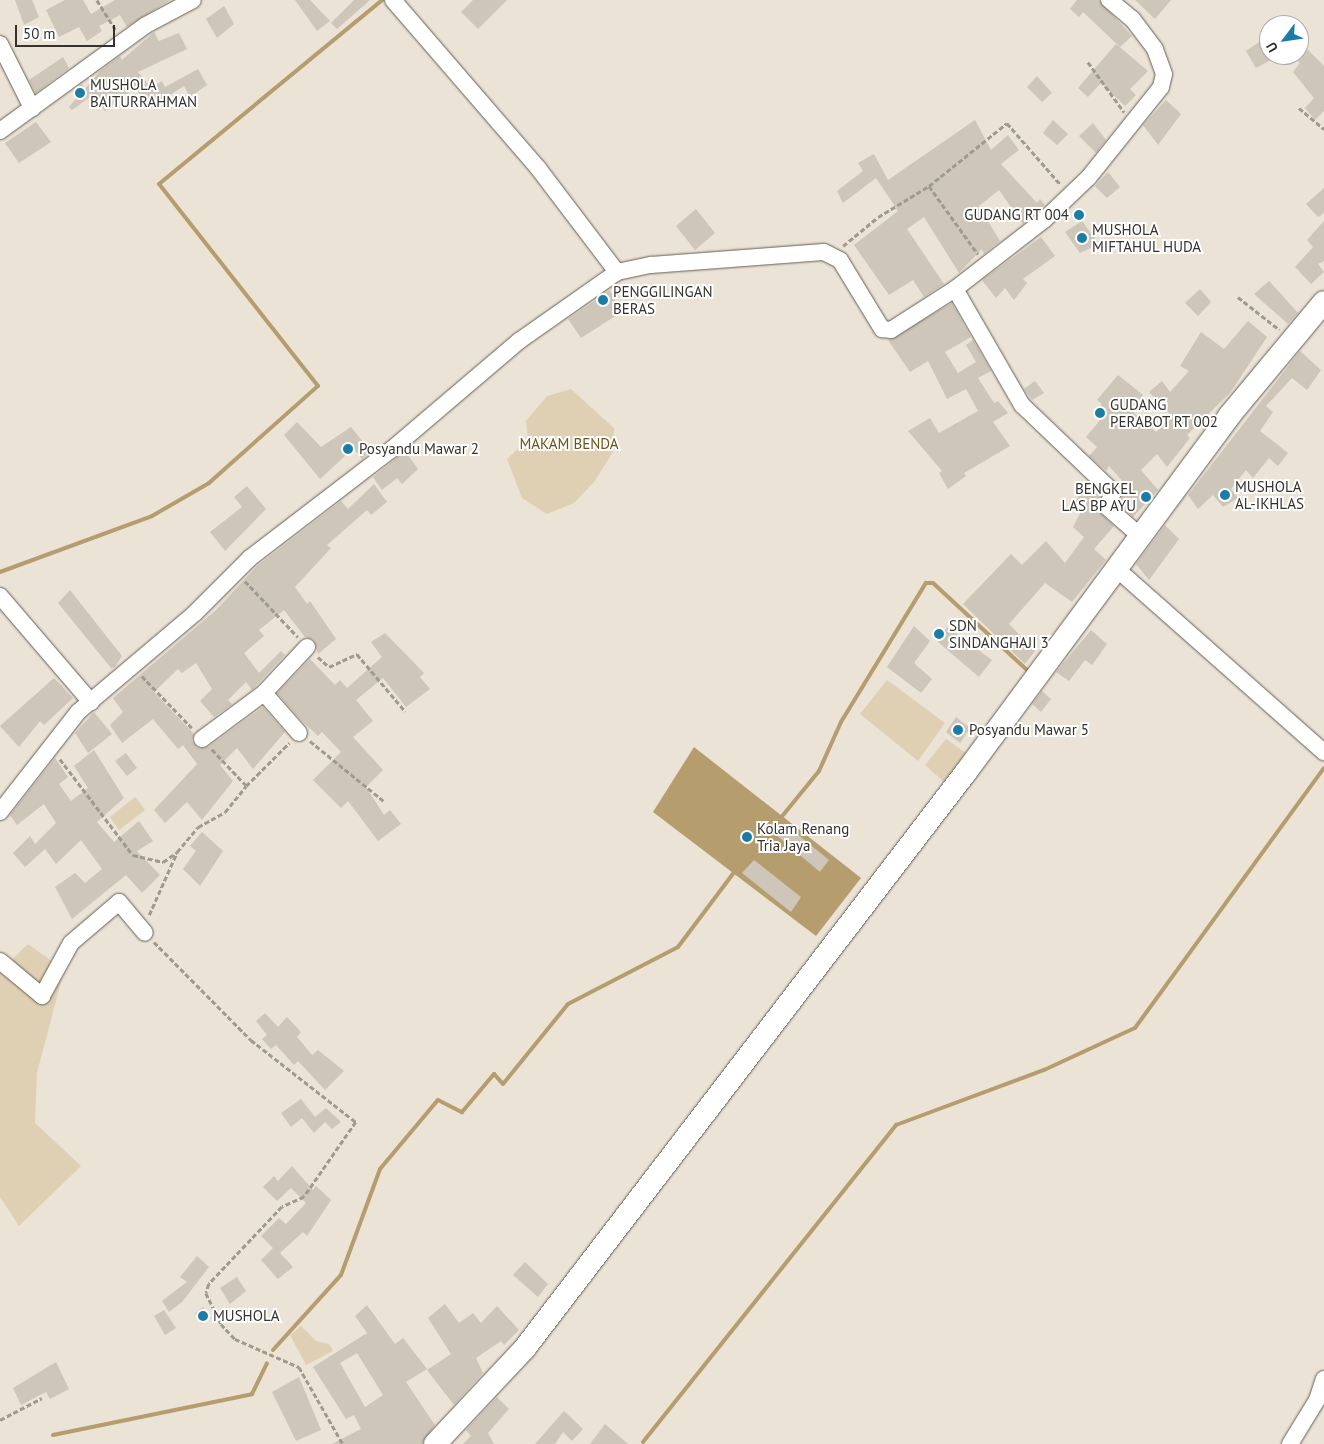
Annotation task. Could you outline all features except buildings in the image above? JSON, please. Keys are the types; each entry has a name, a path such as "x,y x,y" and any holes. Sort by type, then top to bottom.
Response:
{"street":[{"path":"0,131 123,42 193,0"},
{"path":"393,0 531,160 618,272"},
{"path":"0,812 49,745 91,702 133,667 250,558 391,450 519,341 618,272 650,265 824,252 840,260 882,329 891,330 955,289 986,266 1070,195 1134,122 1161,87 1164,74 1155,49 1132,19 1109,0"},
{"path":"0,44 32,108"},
{"path":"955,289 1022,405 1075,452 1113,492 1107,507 1140,536"},
{"path":"435,1444 525,1348 1118,570 1140,536 1291,338 1324,302"},
{"path":"1118,570 1324,752"},
{"path":"0,596 91,702"},
{"path":"202,740 264,693 308,647"},
{"path":"264,693 299,733"},
{"path":"0,961 42,996 71,943 119,902 145,933"},
{"path":"1290,1444 1317,1400 1324,1379"}],"path":[{"path":"97,0 123,42"},
{"path":"1088,62 1114,102 1134,122"},
{"path":"1299,108 1324,129"},
{"path":"832,256 878,217 929,186 1007,123 1070,195"},
{"path":"929,186 986,266"},
{"path":"1238,297 1291,338"},
{"path":"133,667 246,786"},
{"path":"49,745 134,855 163,862 177,852 198,828 225,812 246,786 299,733 385,802"},
{"path":"177,852 145,933 251,1040 356,1122 304,1197 282,1208 209,1284 206,1293 221,1324 235,1339 299,1367 343,1444"},
{"path":"0,1420 42,1398"}],"green space":[{"name":"MAKAM BENDA","path":"571,389 614,428 613,452 594,482 574,503 547,514 522,498 507,459 528,440 526,421 547,396"},
{"path":"887,680 945,723 918,761 860,714"},
{"path":"946,739 966,753 944,782 925,765"},
{"path":"135,797 145,810 119,830 110,817"},
{"path":"28,944 64,970 37,1073 35,1123 81,1166 19,1226 0,1197 0,971"},
{"path":"301,1326 316,1341 329,1344 333,1351 306,1365 290,1335"}],"shaded area":[{"name":"Kolam Renang Tria Jaya","path":"694,747 861,878 816,936 653,812"}],"waterway":[{"path":"0,572 152,516 209,483 318,386 159,184 382,0"},
{"path":"779,820 819,771 841,722 926,583 933,583 1026,669"},
{"path":"643,1442 896,1125 1044,1070 1135,1028 1324,768"},
{"path":"273,1350 341,1275 380,1169 438,1100 462,1112 494,1074 503,1084 568,1004 678,947 735,871"},
{"path":"53,1435 252,1394 267,1363"}],"place":[{"name":"MUSHOLA BAITURRAHMAN","path":"80,93"},
{"name":"GUDANG RT 004","path":"1079,215"},
{"name":"MUSHOLA MIFTAHUL HUDA","path":"1082,238"},
{"name":"PENGGILINGAN BERAS","path":"603,300"},
{"name":"GUDANG PERABOT RT 002","path":"1100,413"},
{"name":"Posyandu Mawar 2","path":"348,449"},
{"name":"MUSHOLA AL-IKHLAS","path":"1225,495"},
{"name":"BENGKEL LAS BP AYU","path":"1146,497"},
{"name":"SDN SINDANGHAJI 3","path":"939,634"},
{"name":"Posyandu Mawar 5","path":"958,730"},
{"name":"Kolam Renang Tria Jaya","path":"747,837"},
{"name":"MUSHOLA","path":"203,1316"}]}
